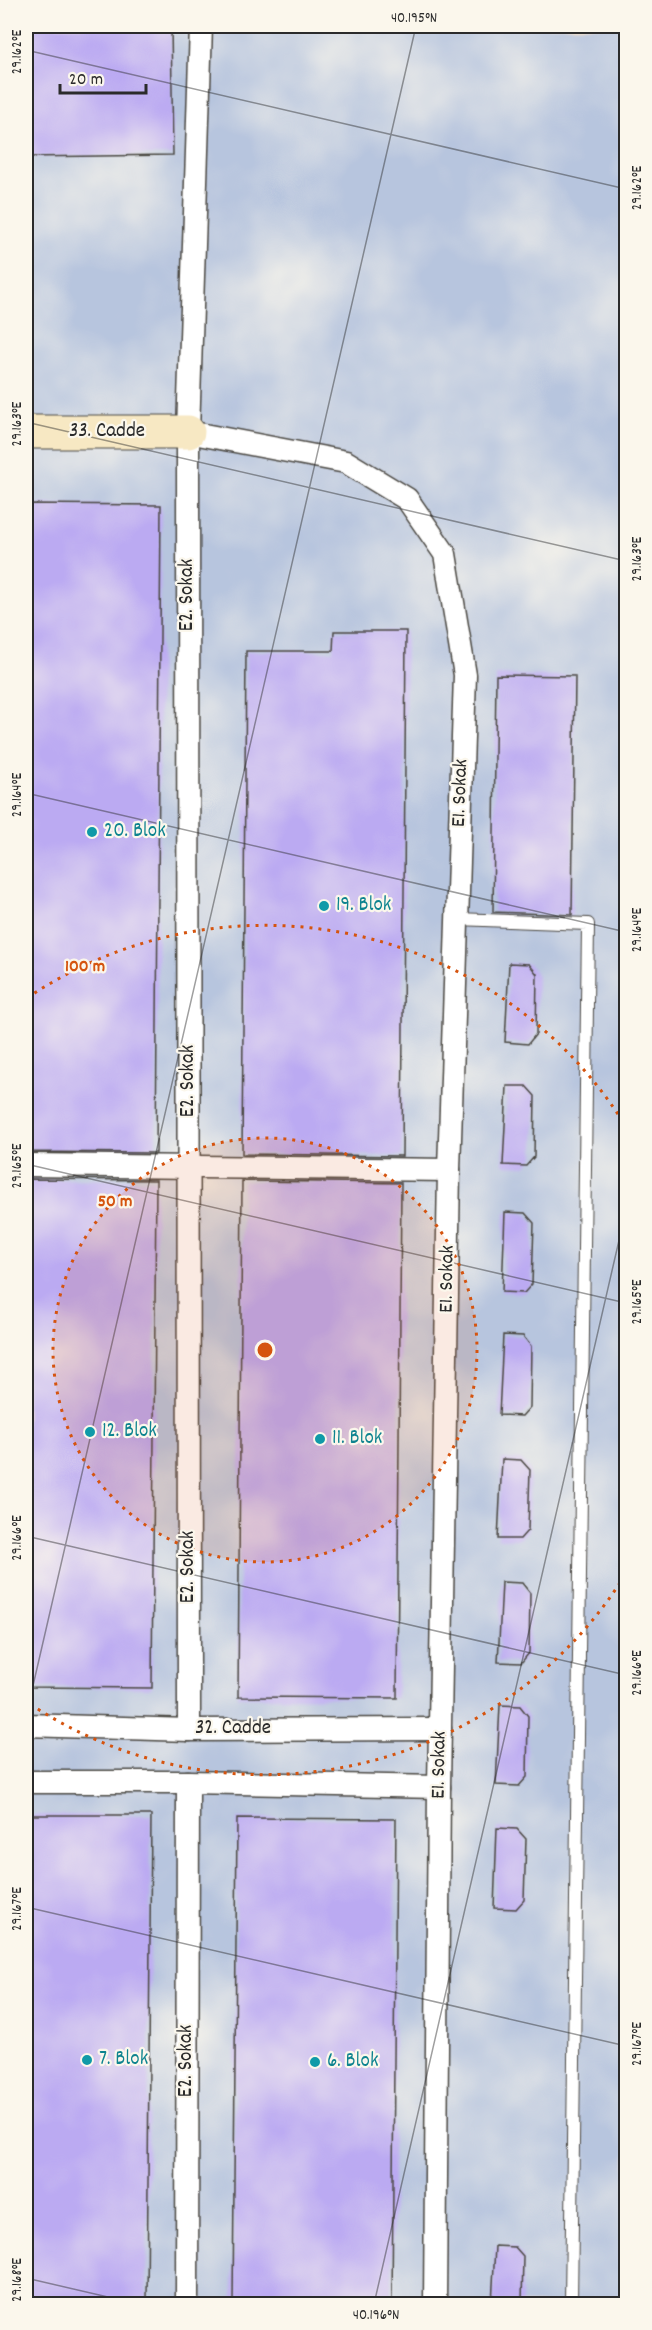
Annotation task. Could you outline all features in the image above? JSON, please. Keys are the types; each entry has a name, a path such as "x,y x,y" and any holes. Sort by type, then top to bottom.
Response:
{"main road":[{"name":"33. Cadde","path":"26,432 188,432"}],"street":[{"name":"E2. Sokak","path":"189,1730 188,432 201,26"},
{"name":"E1. Sokak","path":"188,432 345,462 407,499 445,554 465,675 449,1170 440,1729 435,2304"},
{"path":"26,1166 449,1170"},
{"name":"32. Cadde","path":"26,1725 189,1730 440,1729"},
{"path":"26,1782 188,1782 440,1787"},
{"name":"E2. Sokak","path":"186,2304 188,1782"}],"lane":[{"path":"457,919 588,924 571,2304"}],"shaded area":[{"path":"26,26 626,26 626,2304 26,2304"}],"building":[{"path":"26,26 171,26 173,155 26,157"},
{"name":"20. Blok","path":"26,504 161,505 156,1153 26,1152"},
{"name":"19. Blok","path":"334,631 406,631 402,1156 242,1154 246,651 333,651"},
{"path":"496,675 575,676 572,915 493,912"},
{"path":"509,963 529,964 537,974 536,1034 528,1044 505,1042"},
{"path":"507,1086 526,1086 535,1096 534,1157 526,1166 503,1165"},
{"name":"12. Blok","path":"26,1179 156,1180 152,1688 26,1687"},
{"name":"11. Blok","path":"242,1181 401,1183 397,1698 238,1697"},
{"path":"505,1212 525,1213 534,1223 532,1284 524,1293 502,1292"},
{"path":"503,1335 523,1336 531,1346 530,1407 522,1416 499,1415"},
{"path":"502,1459 521,1460 530,1470 528,1530 520,1539 498,1539"},
{"path":"502,1582 522,1583 530,1593 529,1653 521,1663 498,1662"},
{"path":"500,1705 520,1706 528,1716 527,1777 519,1786 496,1785"},
{"name":"7. Blok","path":"26,1815 151,1815 147,2304 26,2304"},
{"name":"6. Blok","path":"237,1818 396,1819 392,2304 233,2304"},
{"path":"497,1828 517,1829 526,1839 524,1900 516,1909 494,1908"},
{"path":"495,2246 515,2247 523,2256 522,2304 492,2304"}],"place":[{"name":"20. Blok","path":"92,832"},
{"name":"19. Blok","path":"324,906"},
{"name":"12. Blok","path":"90,1432"},
{"name":"11. Blok","path":"320,1439"},
{"name":"7. Blok","path":"87,2060"},
{"name":"6. Blok","path":"315,2062"}]}
